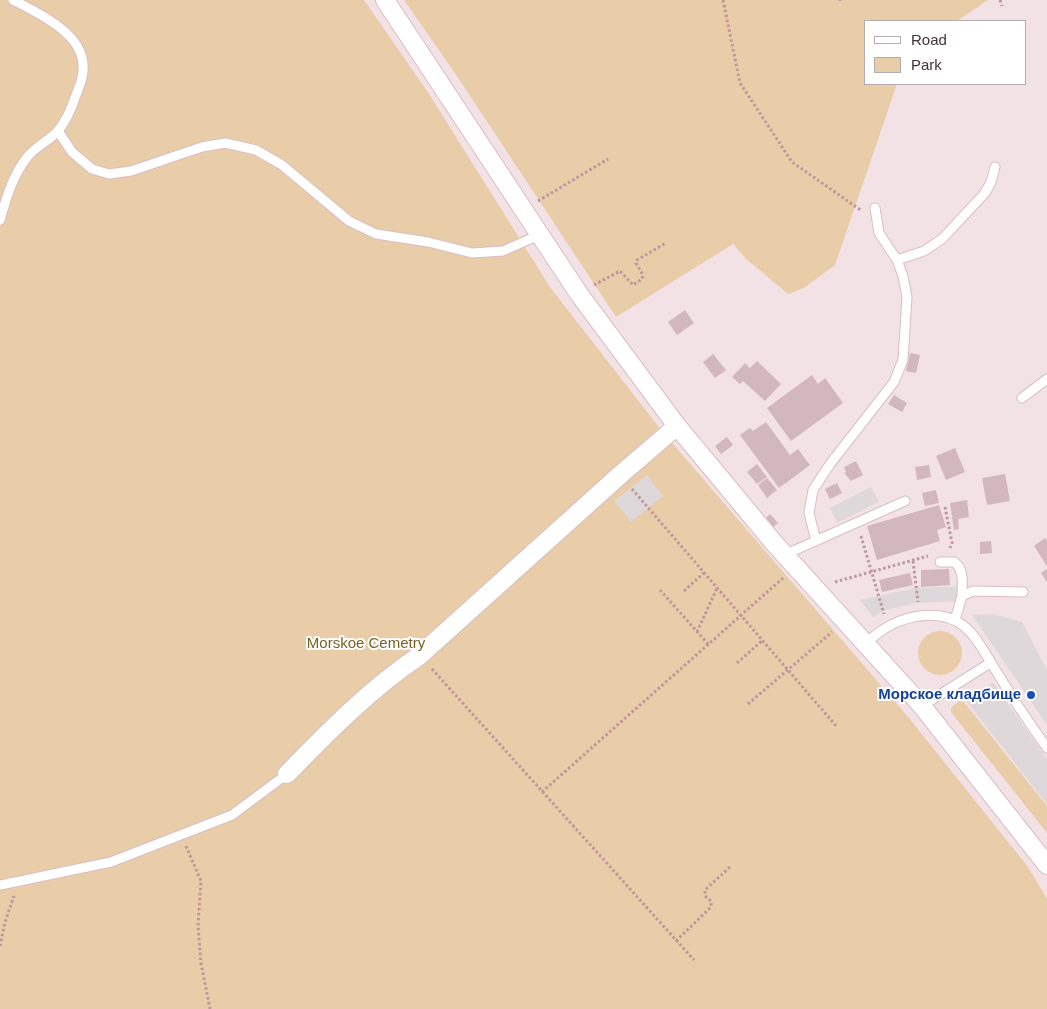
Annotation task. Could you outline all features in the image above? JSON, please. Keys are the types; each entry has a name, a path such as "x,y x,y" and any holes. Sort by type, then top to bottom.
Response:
{"street":[{"path":"385,0 441,83 539,236 579,294 677,426 789,561 922,706 1047,865"},
{"path":"287,774 336,724 393,673 419,656 677,426"}],"lane":[{"path":"0,220 10,188 25,159 58,131 73,104 82,78 83,64 77,48 68,35 45,17 13,0"},
{"path":"58,131 72,152 92,169 109,174 131,171 202,147 225,143 256,150 282,166 349,221 376,234 428,242 472,254 503,251 539,236"},
{"path":"897,260 924,251 942,239 982,197 991,182 995,167"},
{"path":"816,541 809,513 810,498 813,490 825,471 894,382 901,366 906,338 907,297 903,276 897,260 879,232 875,208"},
{"path":"1022,398 1047,379"},
{"path":"789,561 816,541 905,501"},
{"path":"940,562 954,562 960,568 962,574 962,596 955,620"},
{"path":"962,596 973,591 1023,592"},
{"path":"864,644 887,627 899,621 920,616 941,615 955,620 965,627 976,639 1047,748"},
{"path":"922,706 990,663"},
{"path":"0,885 111,862 232,815 287,774"}],"path":[{"path":"723,0 740,83 792,162 876,221"},
{"path":"1000,0 1002,6"},
{"path":"557,189 608,159"},
{"path":"615,273 620,271 633,285 642,279 643,275 636,263 637,260 666,243"},
{"path":"620,475 837,727"},
{"path":"945,507 952,543 948,550"},
{"path":"857,522 873,572 887,627"},
{"path":"814,588 931,555"},
{"path":"913,560 920,616"},
{"path":"542,792 741,615 789,561"},
{"path":"684,591 704,573"},
{"path":"697,632 717,588"},
{"path":"660,590 708,644"},
{"path":"748,704 844,622"},
{"path":"737,663 763,640"},
{"path":"419,656 694,960"},
{"path":"181,834 200,881 199,945 210,1009"},
{"path":"676,941 711,907 711,901 705,896 705,890 731,866"},
{"path":"0,946 5,922 19,881"}],"green space":[{"name":"Morskoe Cemetry","path":"0,0 364,0 429,94 550,287 661,430 909,718 1028,867 1047,899 1047,1009 0,1009"},
{"path":"404,0 988,0 958,20 864,20 864,85 897,85 835,265 804,288 788,294 745,258 733,244 616,317 457,76"},
{"path":"940,631 952,635 958,641 962,653 958,665 952,671 940,675 928,671 922,665 918,653 922,641 928,635"},
{"path":"959,701 964,702 1047,806 1047,833 951,712 951,708"}],"shaded area":[{"path":"647,475 663,496 631,522 614,501"},
{"path":"871,487 879,502 837,523 830,508"},
{"path":"964,586 965,601 916,603 886,610 873,617 860,600 916,588"},
{"path":"993,614 1022,622 1047,670 1047,725 972,615"},
{"path":"993,682 1047,759 1047,804 966,701"}],"building":[{"path":"685,310 694,323 677,335 668,322"},
{"path":"910,353 920,355 916,373 906,371"},
{"path":"713,354 726,370 715,378 703,362"},
{"path":"757,361 781,384 765,401 743,381 740,384 732,377 745,363 750,368"},
{"path":"812,375 818,384 825,378 843,403 791,441 767,408"},
{"path":"894,395 907,403 902,412 888,404"},
{"path":"766,422 790,455 798,449 810,465 779,488 740,435 750,428 753,431"},
{"path":"727,437 733,445 721,454 715,446"},
{"path":"955,448 965,472 946,480 936,456"},
{"path":"856,461 863,475 851,481 844,473 846,472 844,467"},
{"path":"757,464 767,477 757,484 747,472"},
{"path":"929,465 931,477 917,480 915,467"},
{"path":"1005,474 1010,501 987,505 982,478"},
{"path":"767,478 777,490 767,498 758,485"},
{"path":"837,483 842,493 830,499 825,489"},
{"path":"936,490 939,503 925,506 922,493"},
{"path":"967,500 969,517 958,519 959,529 954,530 950,503"},
{"path":"939,505 946,527 937,530 940,541 877,560 867,526"},
{"path":"770,514 778,523 771,529 764,520"},
{"path":"1045,538 1047,541 1047,566 1034,546"},
{"path":"991,541 992,553 980,554 980,542"},
{"path":"949,569 950,585 921,587 921,570"},
{"path":"1047,569 1047,582 1041,573"},
{"path":"910,573 913,585 882,592 879,580"}],"place":[{"name":"Морское кладбище","path":"1031,695"}]}
